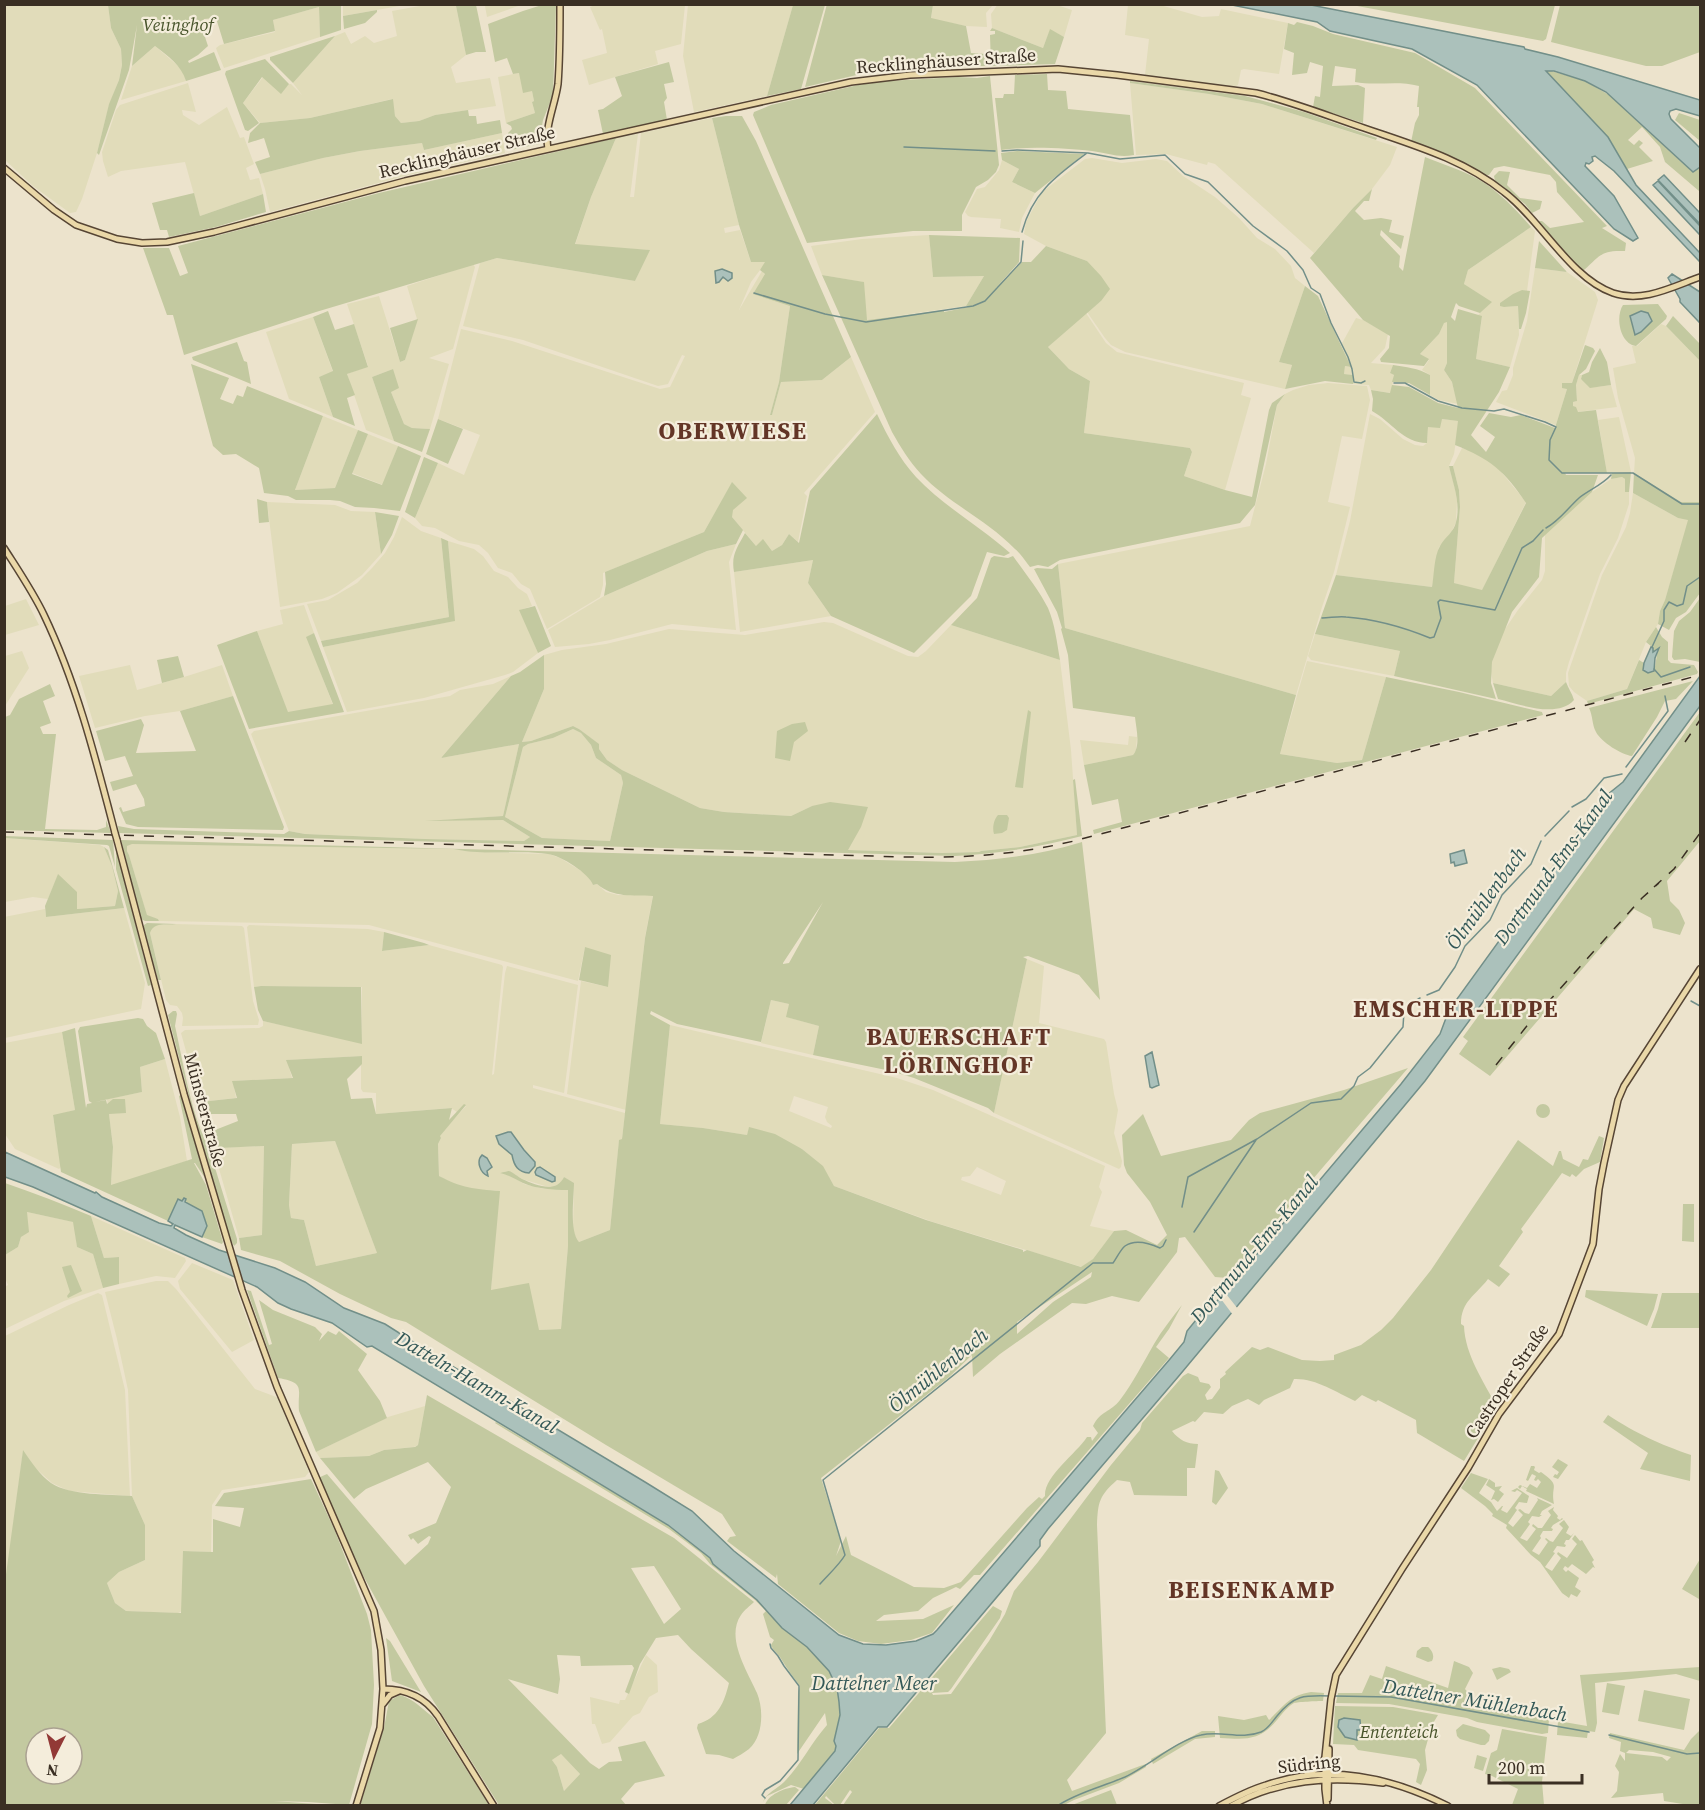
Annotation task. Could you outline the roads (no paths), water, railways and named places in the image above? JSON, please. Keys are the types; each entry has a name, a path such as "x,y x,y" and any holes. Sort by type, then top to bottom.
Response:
{"main road":[{"path":"548,149 549,121 558,85 560,4"},
{"name":"Recklinghäuser Straße","path":"4,168 54,210 76,225 117,239 142,243 166,242 206,234 405,181 832,86 887,77 1058,69 1240,90 1271,97 1443,156 1477,173 1507,193 1573,265 1594,284 1616,294 1651,295 1701,277"},
{"name":"Münsterstraße","path":"4,548 43,613 64,661 94,755 184,1094 228,1247 276,1387 374,1611 379,1634 383,1705 380,1728 356,1806"},
{"name":"Castroper Straße","path":"1327,1777 1325,1758 1331,1696 1336,1675 1467,1470 1499,1414 1559,1334 1593,1244 1604,1167 1621,1093 1701,969"},
{"path":"383,1689 403,1690 417,1696 435,1712 494,1806"},
{"path":"383,1705 390,1695 403,1690"},
{"name":"Castroper Straße","path":"1327,1806 1328,1729"},
{"path":"1298,1777 1317,1769 1325,1758"},
{"name":"Südring","path":"1219,1806 1266,1784 1298,1777 1369,1777 1406,1787 1448,1806"},
{"name":"Südring","path":"1232,1806 1250,1796 1281,1785 1327,1777"}],"water":[{"path":"1232,5 1311,5 1524,47 1700,100 1700,116 1676,109 1670,111 1669,114 1671,119 1700,148 1700,167 1693,172 1606,92 1585,81 1554,71 1546,71 1608,137 1636,185 1700,253 1700,262 1614,171 1595,156 1592,157 1593,161 1586,163 1585,166 1614,196 1638,238 1633,241 1614,229 1477,85 1412,49 1330,31 1317,22"},
{"path":"1664,175 1700,213 1700,224 1658,180"},
{"path":"1658,181 1700,226 1700,235 1653,185"},
{"path":"722,269 732,273 732,278 728,281 723,277 716,283 715,271"},
{"path":"1672,274 1700,292 1700,323 1680,302 1668,278"},
{"path":"1641,311 1648,313 1652,321 1635,335 1630,316"},
{"path":"1651,647 1653,652 1659,648 1654,671 1648,673 1643,670"},
{"name":"Dattelner Meer","path":"1700,676 1700,706 1425,1081 1048,1529 1040,1540 1040,1546 898,1714 887,1727 878,1727 813,1805 790,1805 835,1751 834,1741 840,1715 837,1688 829,1671 807,1647 782,1628 757,1600 713,1564 710,1558 668,1525 372,1346 367,1347 332,1323 291,1309 278,1303 257,1287 33,1187 5,1177 5,1152 159,1223 171,1226 173,1224 168,1221 178,1199 182,1201 186,1199 185,1202 202,1211 207,1226 202,1237 175,1225 174,1228 219,1250 275,1268 305,1282 344,1308 385,1324 645,1482 692,1511 734,1551 839,1635 863,1644 886,1645 916,1641 937,1630 1170,1359 1184,1342 1187,1331 1209,1304 1217,1301 1225,1292 1401,1084 1440,1034 1449,1010 1602,799 1623,782"},
{"path":"1464,850 1467,863 1455,866 1454,862 1451,863 1450,854"},
{"path":"1152,1052 1159,1085 1152,1088 1145,1056"},
{"path":"511,1132 535,1162 535,1166 529,1173 517,1168 512,1155 499,1144 496,1136"},
{"path":"482,1155 487,1158 492,1167 487,1171 488,1176 480,1167 479,1160"},
{"path":"540,1167 555,1177 555,1181 552,1182 536,1175 537,1168"},
{"path":"1344,1718 1360,1720 1361,1730 1357,1730 1357,1740 1345,1737 1338,1727 1339,1720"}],"waterway":[{"path":"904,147 995,151"},
{"path":"1002,151 1088,153 1120,159 1165,155 1185,174 1208,182 1253,226 1287,251 1303,270 1311,288 1320,294 1348,357 1354,382 1365,381"},
{"path":"1022,232 1032,206 1047,186 1087,153"},
{"path":"754,293 825,314 866,322 973,306 985,301 1021,262 1023,241"},
{"path":"1394,383 1405,383 1438,401 1462,408 1494,411 1504,409 1556,427 1550,440 1549,460 1562,473 1633,473 1682,504 1700,504"},
{"path":"1546,528 1579,498 1611,475"},
{"path":"1322,618 1343,617 1368,620 1399,627 1430,638 1434,637 1441,618 1438,602 1440,600 1495,610 1522,548 1533,541 1543,530"},
{"path":"1652,647 1664,621 1664,610 1669,602 1677,606 1683,604 1687,586 1700,577"},
{"path":"1661,677 1690,667"},
{"name":"Ölmühlenbach","path":"1654,669 1661,677"},
{"name":"Ölmühlenbach","path":"1626,767 1668,711 1665,696"},
{"name":"Ölmühlenbach","path":"1572,807 1586,799 1604,778 1622,774"},
{"name":"Ölmühlenbach","path":"1545,836 1569,811"},
{"name":"Ölmühlenbach","path":"1427,995 1439,990 1455,967 1465,946 1490,920 1502,895 1531,864 1541,841"},
{"name":"Ölmühlenbach","path":"1182,1207 1188,1177 1257,1139 1311,1103 1341,1099 1403,1027 1404,1011 1408,1005 1420,998"},
{"path":"1691,1001 1700,1006"},
{"name":"Ölmühlenbach","path":"1194,1232 1256,1140"},
{"name":"Ölmühlenbach","path":"820,1584 845,1555 823,1480 1093,1263 1113,1263 1123,1248 1129,1244 1142,1242 1160,1248 1166,1240"},
{"name":"Ölmühlenbach","path":"765,1798 762,1795 765,1790 780,1781 798,1760 799,1686 770,1644"},
{"path":"1057,1806 1082,1793 1125,1777 1192,1738 1208,1734 1246,1735 1261,1732 1294,1700 1306,1696 1330,1696"},
{"name":"Dattelner Mühlenbach","path":"1334,1696 1391,1697 1589,1732"},
{"name":"Dattelner Mühlenbach","path":"1609,1735 1687,1754 1700,1753"}],"railway":[{"path":"4,832 906,857 990,855 1031,850 1074,841 1700,675"},
{"path":"1685,742 1700,720"},
{"path":"1654,887 1674,869 1700,833"},
{"path":"1496,1065 1530,1022 1642,898 1659,883"}],"district":[{"name":"OBERWIESE","path":"733,431"},
{"name":"EMSCHER-LIPPE","path":"1456,1009"},
{"name":"BAUERSCHAFT LÖRINGHOF","path":"959,1051"},
{"name":"BEISENKAMP","path":"1252,1590"}],"park label":[{"name":"Veiinghof","path":"178,25"},
{"name":"Ententeich","path":"1399,1732"}],"water label":[{"name":"Dortmund-Ems-Kanal","path":"1553,867"},
{"name":"Dortmund-Ems-Kanal","path":"1254,1249"},
{"name":"Datteln-Hamm-Kanal","path":"477,1382"}]}
